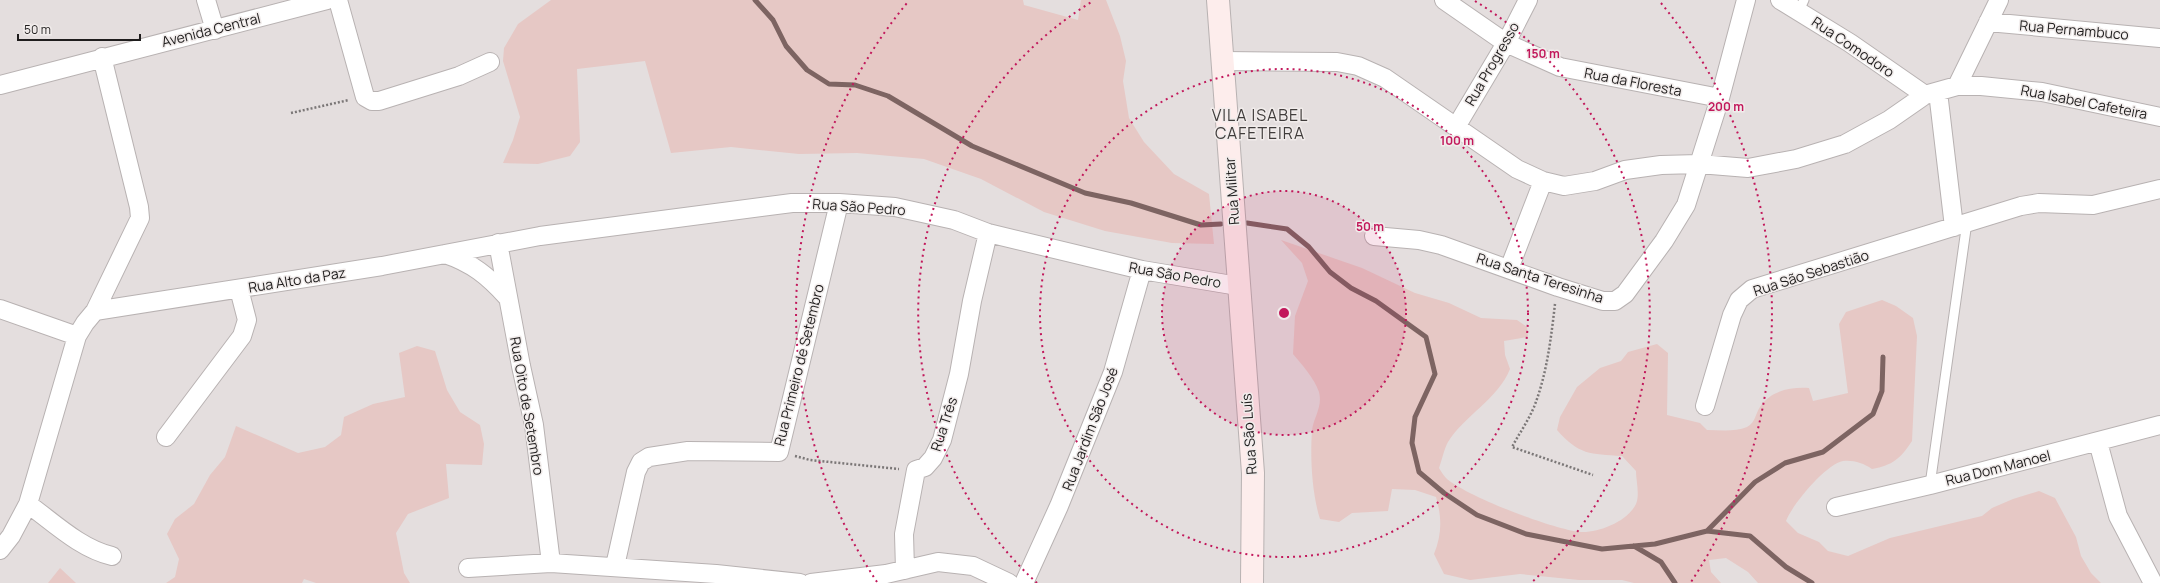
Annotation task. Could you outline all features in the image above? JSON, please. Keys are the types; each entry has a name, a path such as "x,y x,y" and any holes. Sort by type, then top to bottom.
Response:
{"street":[{"path":"206,0 214,30"},
{"name":"Avenida Central","path":"1,85 102,57 214,30 327,0"},
{"path":"338,0 365,97 372,101 380,101 459,76 490,62"},
{"name":"Rua Militar","path":"1218,0 1238,286"},
{"name":"Rua da Floresta","path":"1444,0 1506,42 1560,67 1720,98"},
{"name":"Rua Progresso","path":"1456,127 1506,42 1528,0"},
{"name":"Rua Santa Teresinha","path":"1374,236 1419,240 1441,245 1558,287 1604,301 1615,301 1625,294 1664,241 1686,205 1720,98 1746,0"},
{"name":"Rua Comodoro","path":"1780,0 1802,5 1932,94"},
{"path":"1957,86 1999,0"},
{"name":"Rua Pernambuco","path":"1988,22 2160,38"},
{"path":"0,550 11,536 28,504 77,336 87,319 95,311 140,218 139,207 102,57"},
{"name":"Rua Isabel Cafeteira","path":"1223,61 1337,62 1358,66 1385,78 1517,169 1543,181 1564,186 1595,180 1625,170 1661,165 1699,164 1748,168 1796,160 1844,144 1889,120 1932,94 1957,86 1981,86 2042,92 2160,117"},
{"path":"1932,94 1961,224"},
{"path":"1508,269 1543,181"},
{"name":"Rua São Sebastião","path":"1705,406 1732,315 1740,300 1752,289 1961,224 2039,203 2093,205 2160,189"},
{"name":"Rua São Pedro","path":"498,243 792,203 839,203 895,207 954,220 988,233 1142,270 1238,286"},
{"name":"Rua Primeiro de Setembro","path":"615,566 636,472 641,462 649,457 688,451 779,452 839,203"},
{"name":"Rua Três","path":"916,470 926,467 933,458 942,440 959,374 972,301 988,233"},
{"name":"Rua Alto da Paz","path":"95,311 239,289 445,254 498,243"},
{"name":"Rua Oito de Setembro","path":"498,243 507,297 534,425 551,563"},
{"path":"475,267 472,259 476,248"},
{"path":"445,254 475,267 486,274 507,297"},
{"name":"Rua Jardim São José","path":"1024,583 1059,506 1113,372 1142,270"},
{"name":"Rua São Luís","path":"1238,286 1253,473 1252,583"},
{"path":"166,437 242,336 247,320 239,289"},
{"path":"0,308 77,336"},
{"name":"Rua Dom Manoel","path":"1836,507 1930,485 2160,425"},
{"path":"2098,442 2118,516 2153,583"},
{"path":"905,570 904,534 916,470"},
{"path":"28,504 87,547 97,553 112,556"},
{"path":"811,583 886,574 938,562 973,566 1009,583"},
{"path":"468,568 551,563 615,566 716,574 800,583"}],"lane":[{"path":"1930,485 1961,224"}],"path":[{"path":"291,113 328,103 365,97"},
{"path":"1558,287 1550,344 1541,384 1534,408 1512,448 1593,475"},
{"path":"779,452 810,460 916,470"}],"shaded area":[{"path":"551,0 1023,0 1024,5 1078,20 1081,0 1106,0 1120,36 1126,61 1123,81 1129,118 1144,142 1174,174 1209,194 1214,244 1172,243 1105,231 1044,212 981,179 924,159 857,153 799,154 731,147 671,153 645,61 577,69 580,142 570,156 538,164 503,163 513,140 520,117 503,61 504,48 518,24"},
{"path":"1281,240 1362,268 1415,293 1449,303 1481,318 1517,320 1527,327 1528,337 1504,341 1505,355 1510,369 1505,380 1490,398 1455,432 1448,442 1439,468 1446,478 1471,494 1532,519 1581,532 1604,528 1620,521 1632,510 1636,504 1638,496 1636,471 1622,456 1601,455 1586,452 1572,444 1557,430 1560,417 1577,387 1600,368 1621,361 1628,352 1657,344 1668,353 1667,415 1700,423 1707,430 1738,430 1750,425 1765,401 1776,393 1788,389 1809,388 1813,401 1848,393 1839,324 1846,312 1882,300 1896,306 1913,318 1917,336 1912,441 1900,457 1891,463 1879,467 1872,469 1855,462 1843,461 1828,469 1810,486 1795,505 1786,521 1798,533 1819,542 1828,551 1848,556 1890,538 1982,516 1992,508 2013,499 2039,491 2055,498 2076,537 2081,556 2091,573 2101,583 1758,583 1748,572 1726,558 1709,560 1711,572 1721,583 1634,583 1622,580 1579,580 1520,574 1470,580 1444,574 1434,554 1440,533 1440,519 1436,497 1415,490 1392,489 1388,511 1352,513 1339,522 1320,519 1313,487 1311,453 1312,431 1319,408 1320,397 1317,387 1311,377 1293,354 1295,316 1308,281 1302,263"},
{"path":"417,346 435,351 447,390 460,412 480,425 484,444 482,465 446,464 449,498 408,514 396,533 404,573 410,583 316,583 304,579 302,583 166,583 175,577 179,559 167,534 175,519 194,504 210,475 225,457 236,426 298,453 325,447 341,435 344,417 373,404 405,397 399,353"},
{"path":"60,568 76,583 48,583"}],"waterway":[{"path":"755,0 773,20 786,46 807,70 829,84 855,85 888,96 972,146 1085,193 1131,203 1201,225 1221,224"},
{"path":"1247,223 1287,229 1309,247 1330,272 1351,288 1376,301 1426,337 1435,374 1415,417 1412,443 1419,472 1444,493 1477,515 1526,534 1602,549 1655,544 1707,531 1750,536 1786,567 1812,583"},
{"path":"1707,531 1755,482 1785,463 1823,452 1873,414 1882,391 1883,357"},
{"path":"1634,546 1661,562 1675,583"}],"district":[{"name":"VILA ISABEL CAFETEIRA","path":"1260,124"}]}
